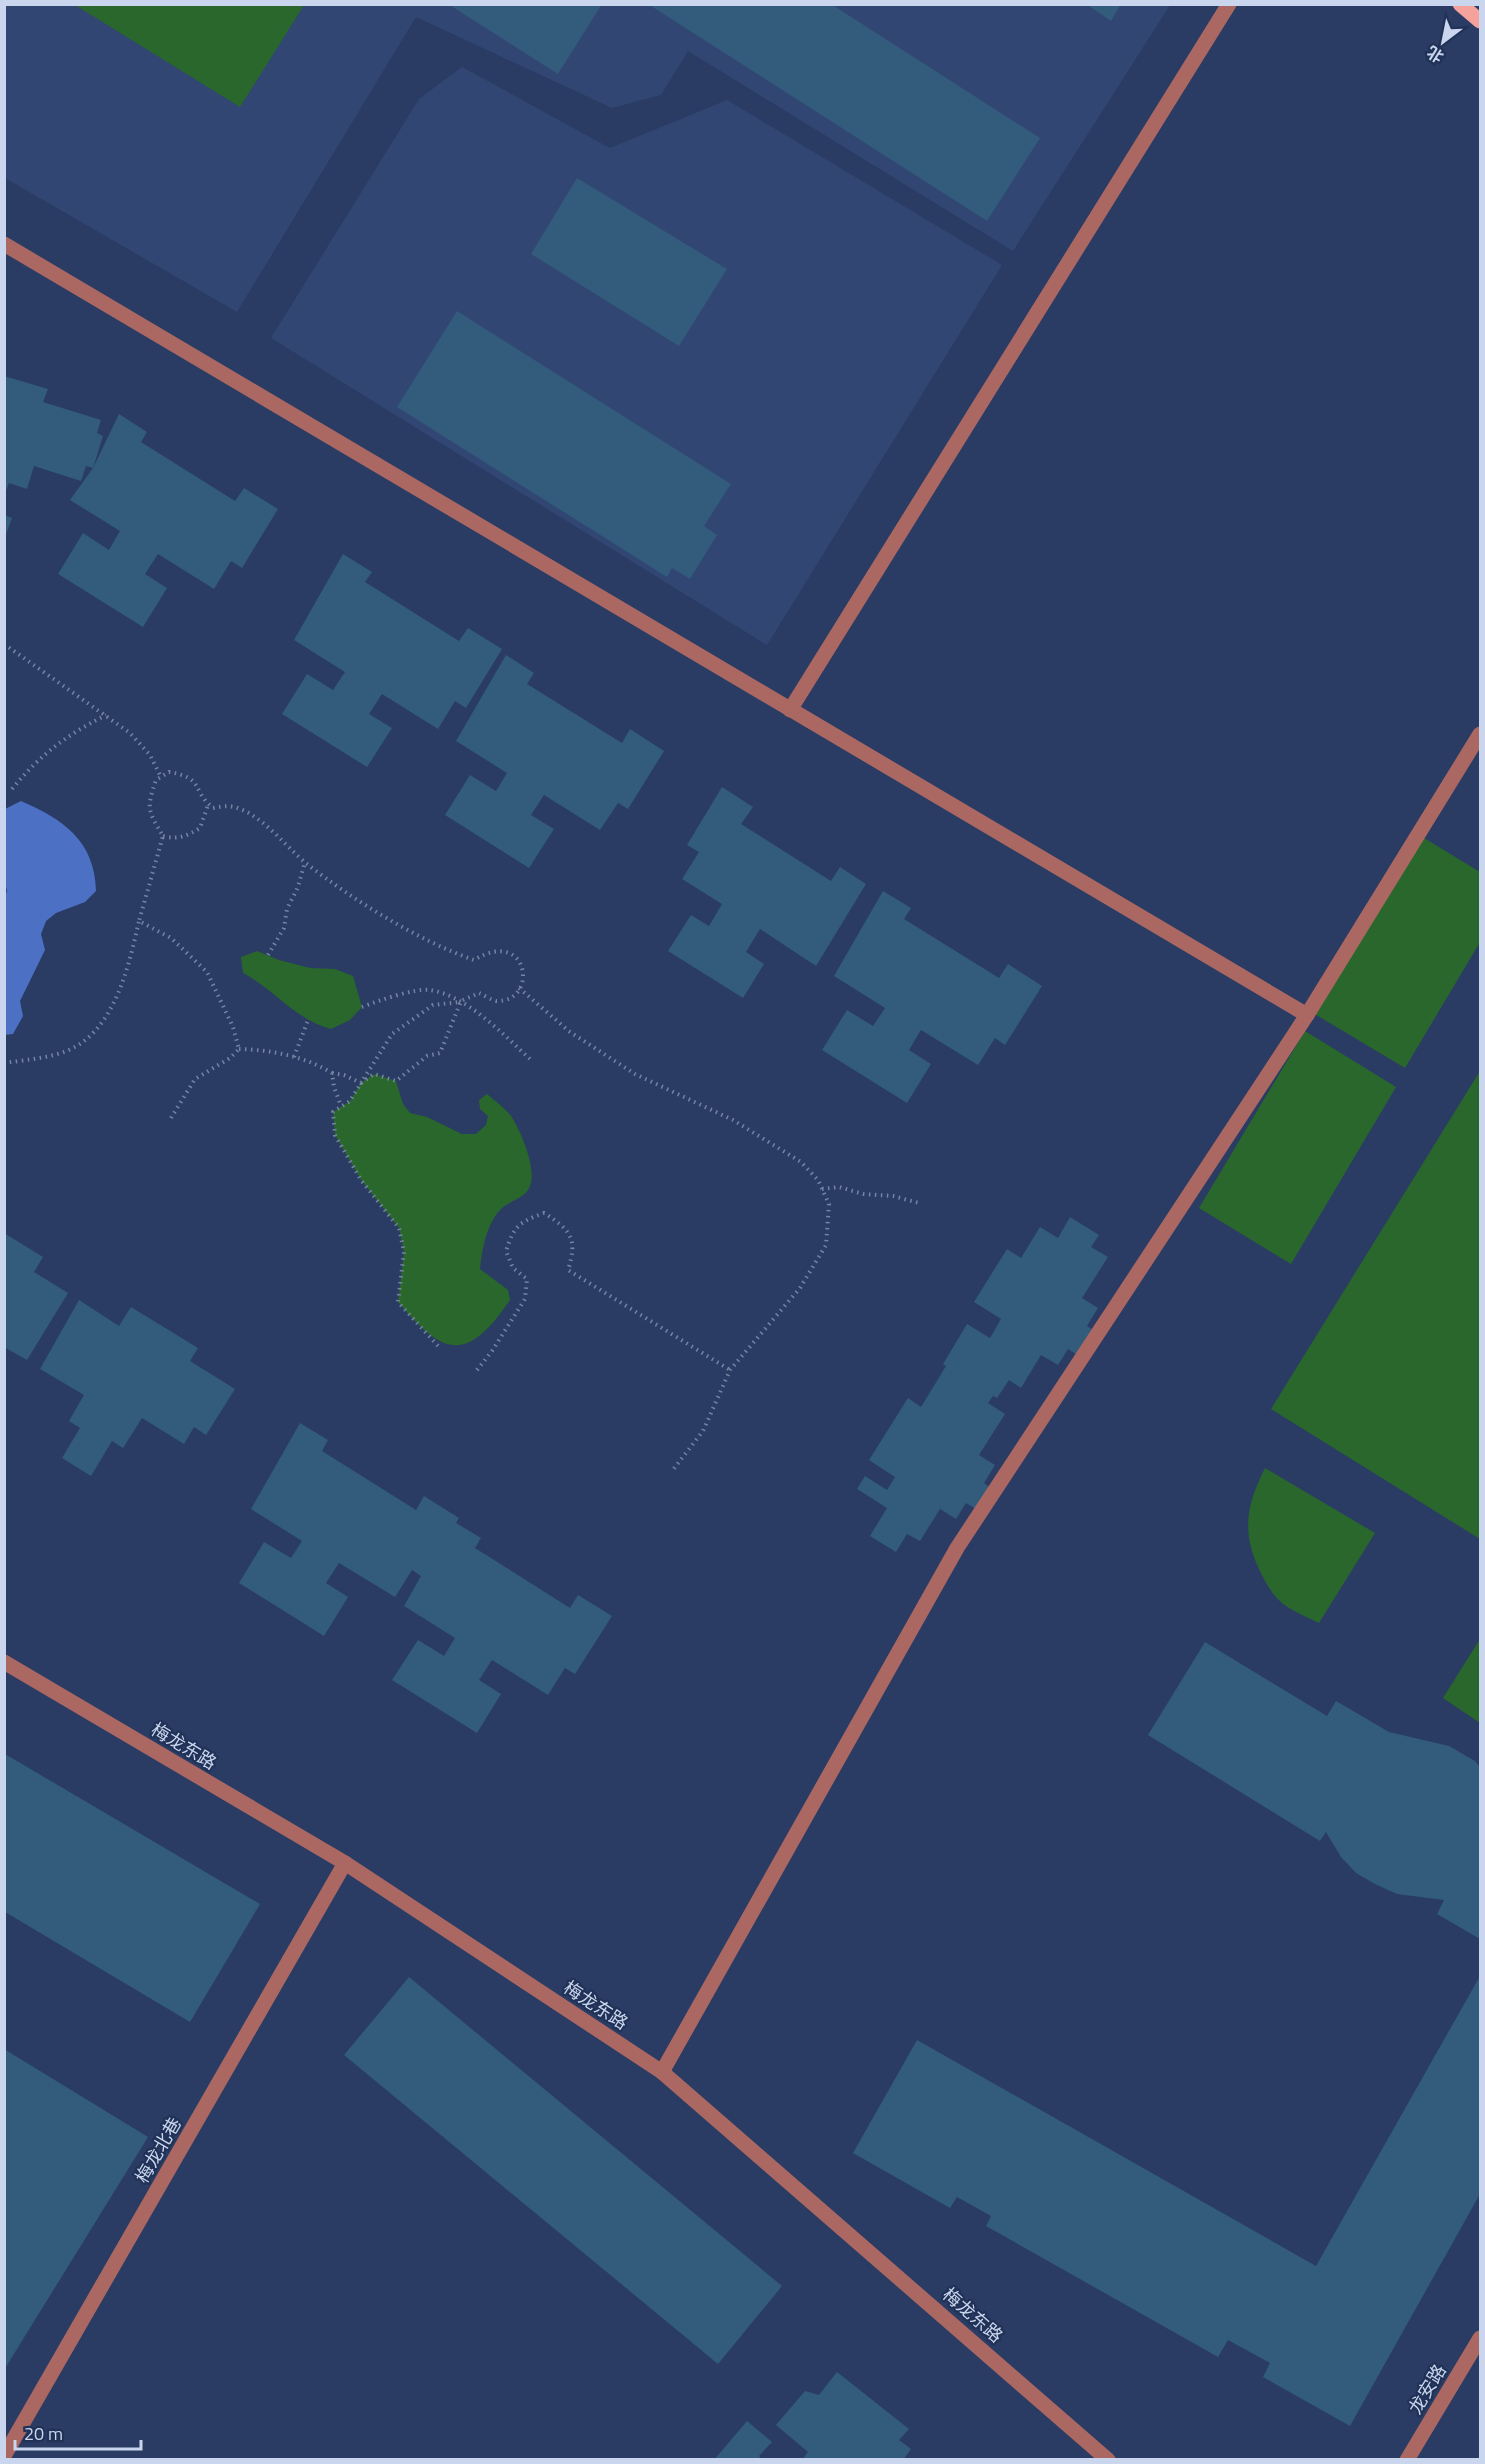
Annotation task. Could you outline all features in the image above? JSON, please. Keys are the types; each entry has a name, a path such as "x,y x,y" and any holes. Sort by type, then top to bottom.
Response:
{"main road":[{"path":"1460,4 1480,21"}],"street":[{"path":"790,710 1229,4"},
{"path":"4,244 1307,1015"},
{"path":"662,2072 957,1548 1307,1015 1480,734"},
{"name":"梅龙东路","path":"4,1662 345,1863 662,2072 1108,2460"},
{"name":"梅龙北巷","path":"4,2456 345,1863"},
{"name":"龙安路","path":"1407,2460 1480,2338"}],"path":[{"path":"4,644 130,733 150,755 161,777"},
{"path":"12,789 27,770 56,744 106,715"},
{"path":"4,1063 43,1058 63,1051 83,1042 99,1026 125,977 163,836 149,813 150,798 156,780 169,772 187,775 200,788 202,800 213,808 228,806 241,809 328,880 433,943 474,960 488,952 500,950 515,956 524,968 524,982 509,998 495,1001 479,993 461,1001 433,1005 392,1034 350,1101 333,1112 335,1135 362,1180 399,1228 404,1252 398,1302 439,1347"},
{"path":"163,836 173,838 186,836 200,828 208,804"},
{"path":"268,955 284,928 287,909 305,862"},
{"path":"139,921 171,938 207,972 232,1027 239,1049"},
{"path":"519,988 570,1032 635,1074 734,1120 801,1162 818,1180 830,1204 826,1245 800,1288 730,1370 703,1431 672,1471"},
{"path":"362,1007 384,998 430,990 461,1001 498,1029 530,1059"},
{"path":"361,1083 374,1074 396,1081 427,1056 440,1053 461,1001"},
{"path":"294,1057 308,1020"},
{"path":"239,1049 294,1057 319,1065 332,1074 361,1083"},
{"path":"171,1118 195,1079 230,1058 239,1049"},
{"path":"332,1074 334,1087 342,1106"},
{"path":"822,1189 839,1188 863,1194 893,1196 919,1203"},
{"path":"477,1370 492,1352 525,1299 527,1279 513,1268 506,1251 512,1233 526,1220 544,1213 561,1223 573,1239 573,1253 568,1270 730,1370"}],"shaded area":[{"path":"5,5 1170,5 1013,251 688,51 661,95 612,108 416,17 237,312 5,178"},
{"path":"462,67 610,148 727,100 1002,265 767,645 271,338 419,99"}],"green space":[{"path":"75,5 304,5 240,107"},
{"path":"1419,835 1480,872 1480,942 1405,1068 1313,1013"},
{"path":"257,951 279,960 310,968 335,969 353,976 362,1007 350,1020 331,1029 306,1018 243,973 241,957"},
{"path":"1305,1031 1396,1087 1291,1264 1199,1208"},
{"path":"1480,1071 1480,1539 1271,1409"},
{"path":"374,1074 396,1081 403,1104 410,1113 427,1117 462,1134 476,1134 486,1125 488,1116 480,1109 479,1100 487,1094 511,1116 527,1150 532,1179 530,1186 525,1194 504,1206 492,1221 484,1245 480,1269 508,1290 510,1300 481,1335 468,1343 455,1345 442,1342 429,1334 398,1302 404,1252 399,1228 361,1180 335,1135 333,1112 350,1101 361,1083"},
{"path":"1265,1468 1375,1533 1319,1623 1290,1609 1278,1599 1266,1583 1253,1555 1248,1518 1254,1494"},
{"path":"1480,1639 1480,1723 1443,1698"}],"water":[{"path":"21,801 63,824 74,834 90,858 96,891 85,902 56,913 46,921 41,934 45,950 20,1001 23,1016 13,1034 5,1035 4,898 7,891 4,878 5,809"}],"building":[{"path":"448,4 602,4 558,74"},
{"path":"648,4 831,4 1040,138 987,221"},
{"path":"1086,4 1121,4 1111,21"},
{"path":"577,178 727,269 679,346 531,254"},
{"path":"457,311 731,484 704,526 717,535 690,579 672,568 667,577 397,407"},
{"path":"4,376 48,389 43,402 101,420 97,433 103,436 93,468 86,466 81,481 34,466 27,489 9,483 4,496"},
{"path":"119,414 147,432 141,442 235,501 244,488 278,509 242,568 231,561 214,589 158,554 145,574 167,588 143,627 58,574 83,533 109,550 120,531 70,500 93,468"},
{"path":"4,515 12,518 6,534 4,534"},
{"path":"343,554 372,572 365,582 459,641 468,628 502,649 466,708 455,701 438,729 382,694 369,714 392,728 367,767 282,714 307,674 333,690 345,672 294,640"},
{"path":"506,655 534,673 527,684 622,743 630,729 664,751 628,809 618,803 600,830 544,795 531,815 554,829 529,868 445,815 470,775 496,791 507,773 456,741"},
{"path":"722,787 753,807 741,824 831,881 840,867 866,884 816,966 760,929 746,952 764,964 743,998 668,951 691,915 709,926 722,904 682,879 699,852 687,845"},
{"path":"883,891 911,908 904,919 999,978 1008,964 1042,986 1005,1045 995,1038 978,1065 921,1030 909,1050 931,1064 907,1103 822,1050 847,1010 873,1026 885,1008 834,976"},
{"path":"1070,1217 1099,1235 1091,1247 1108,1257 1082,1298 1098,1308 1087,1326 1101,1335 1085,1360 1068,1349 1058,1365 1041,1355 1021,1388 1009,1380 997,1398 993,1396 988,1403 1005,1414 979,1455 995,1465 984,1483 997,1492 984,1514 966,1503 956,1519 940,1509 920,1541 907,1534 896,1552 870,1536 887,1508 857,1489 865,1476 887,1490 895,1477 869,1460 908,1398 921,1407 946,1366 943,1364 967,1324 990,1338 1001,1319 974,1302 1007,1249 1021,1258 1040,1227 1058,1238"},
{"path":"4,1233 43,1257 34,1272 68,1293 27,1360 4,1347"},
{"path":"79,1300 119,1326 131,1307 198,1348 190,1361 235,1389 206,1435 194,1427 184,1444 142,1418 123,1448 112,1441 91,1476 62,1458 80,1428 69,1421 84,1395 40,1369"},
{"path":"300,1423 328,1440 322,1451 416,1510 424,1496 459,1518 456,1523 481,1538 475,1548 570,1608 578,1595 612,1616 575,1674 565,1668 548,1695 492,1660 479,1680 501,1694 477,1733 392,1680 418,1640 444,1656 455,1638 404,1606 421,1576 412,1570 395,1597 339,1563 326,1583 348,1597 324,1636 239,1583 264,1542 291,1558 302,1541 251,1509"},
{"path":"1205,1642 1327,1716 1336,1701 1389,1732 1449,1746 1475,1761 1480,1767 1480,1939 1437,1914 1444,1900 1397,1894 1375,1884 1356,1873 1341,1857 1326,1832 1320,1841 1148,1735"},
{"path":"5,1754 260,1904 190,2022 5,1912"},
{"path":"1480,1976 1480,2194 1350,2426 1263,2377 1270,2363 1228,2340 1218,2357 986,2226 991,2216 957,2197 950,2208 853,2153 917,2040 1316,2266"},
{"path":"409,1977 782,2286 718,2364 344,2055"},
{"path":"4,2049 148,2137 4,2370"},
{"path":"837,2372 909,2429 899,2440 911,2449 903,2460 802,2460 808,2452 776,2425 805,2391 819,2395"},
{"path":"747,2421 772,2442 759,2456 763,2460 714,2460"}]}
